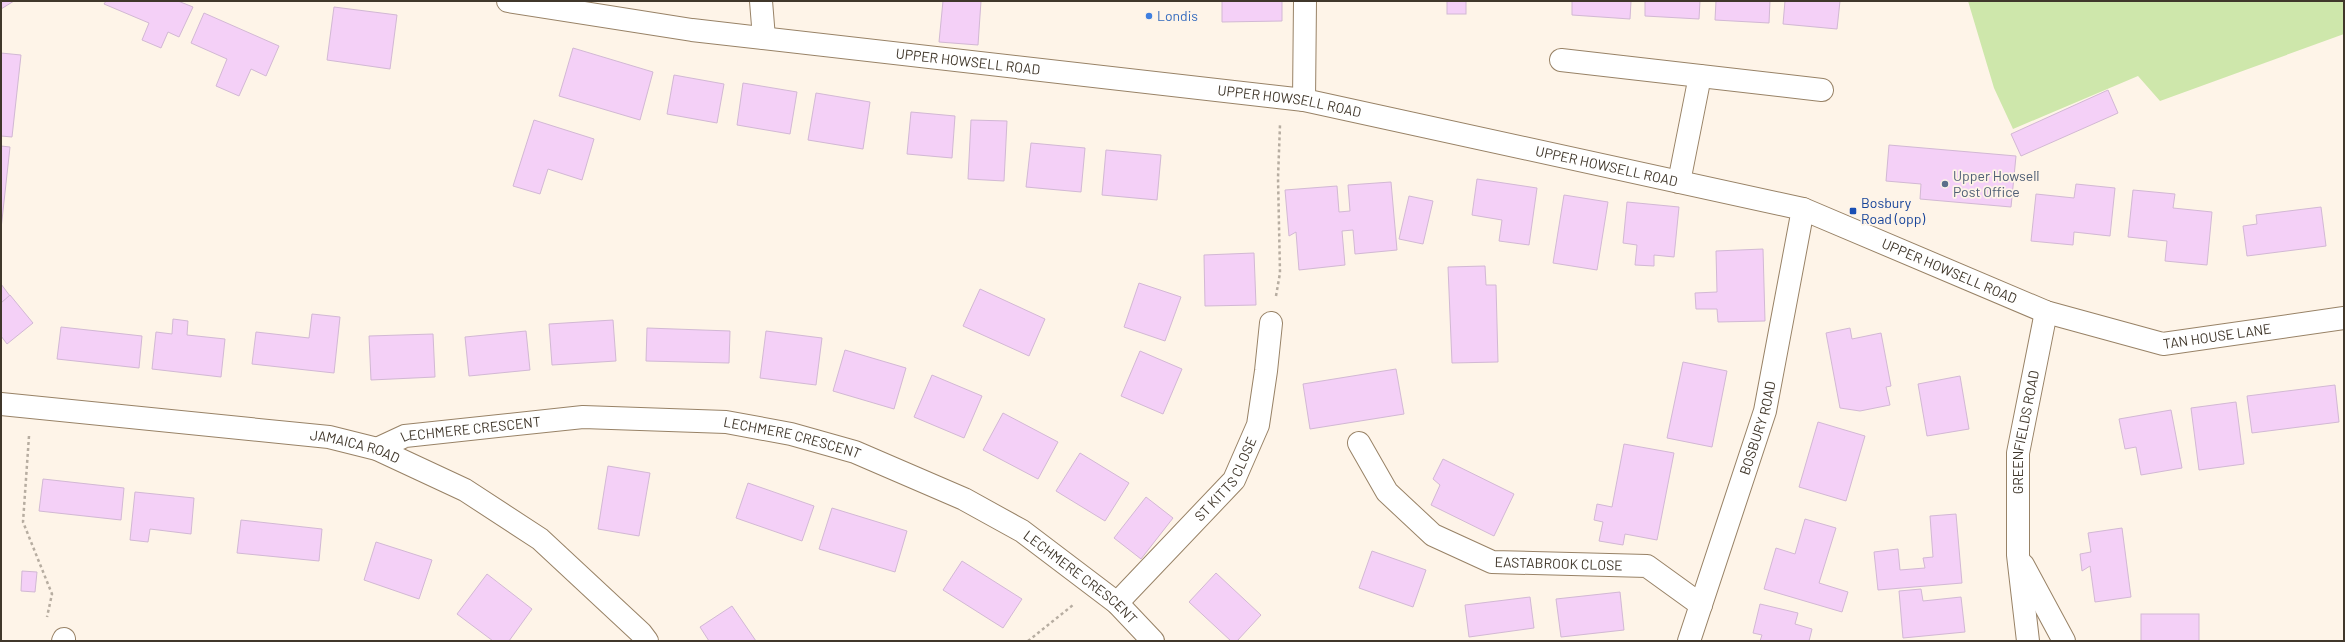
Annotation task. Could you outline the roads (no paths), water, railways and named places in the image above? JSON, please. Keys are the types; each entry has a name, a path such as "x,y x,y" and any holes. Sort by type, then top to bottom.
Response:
{"street":[{"name":"UPPER HOWSELL ROAD","path":"508,1 684,29 1304,100 1803,209 2046,312"},
{"path":"761,1 764,38"},
{"path":"1304,100 1305,1"},
{"path":"1561,60 1822,90"},
{"path":"1679,182 1700,76"},
{"name":"BOSBURY ROAD","path":"1689,641 1765,410 1803,209"},
{"name":"TAN HOUSE LANE","path":"2046,312 2162,344 2344,318"},
{"name":"GREENFIELDS ROAD","path":"2028,641 2018,555 2018,453 2046,312"},
{"name":"ST KITTS CLOSE","path":"1117,603 1234,480 1258,425 1266,371 1270,323"},
{"name":"JAMAICA ROAD","path":"1,404 329,437 377,449 465,490 540,539 641,633 647,641"},
{"name":"LECHMERE CRESCENT","path":"377,449 405,436 583,417 734,423 791,434 855,452 964,499 1022,531 1117,603 1153,641"},
{"name":"EASTABROOK CLOSE","path":"1360,443 1387,492 1434,535 1492,562 1647,566 1701,605"},
{"name":"GREENFIELDS ROAD","path":"2018,555 2064,641"}],"place":[{"name":"Londis","path":"1149,16"},
{"name":"Upper Howsell Post Office","path":"1945,184"},
{"name":"Bosbury Road (opp)","path":"1853,211"}]}
